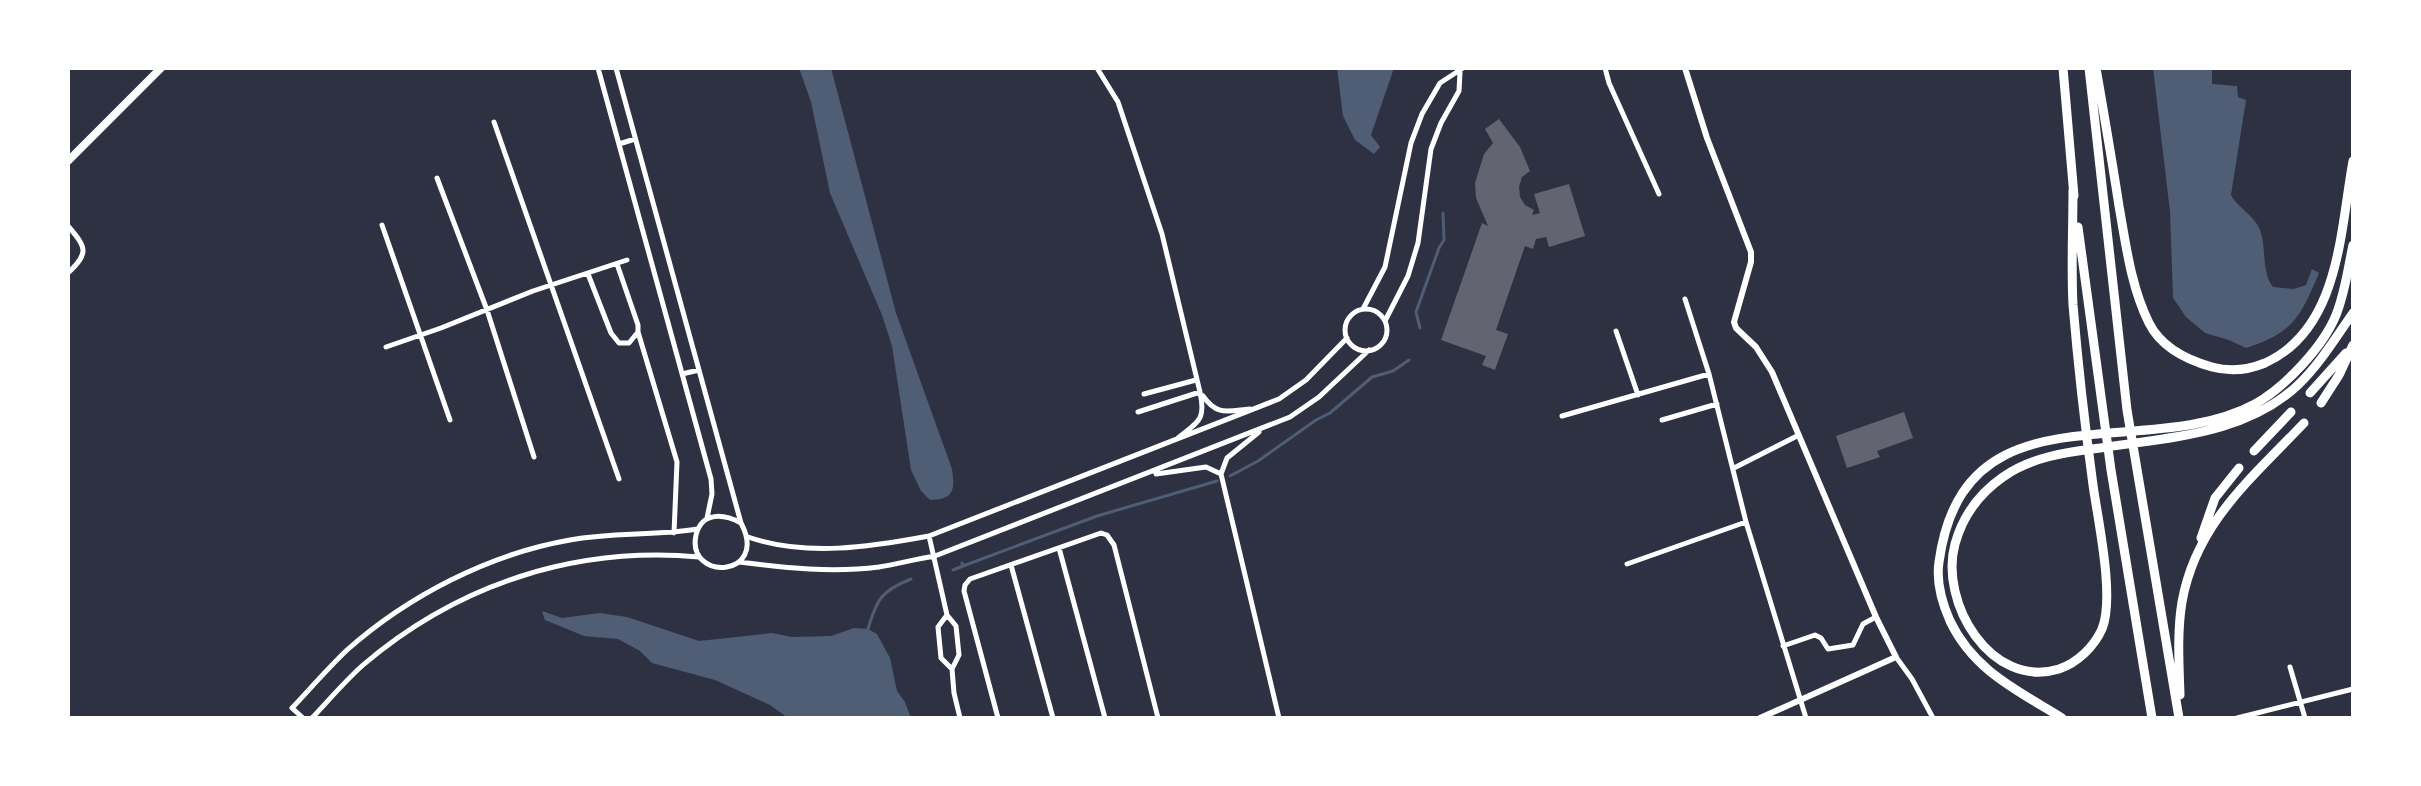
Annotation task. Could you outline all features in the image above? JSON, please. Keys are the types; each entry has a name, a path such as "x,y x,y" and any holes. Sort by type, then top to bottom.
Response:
{"highway":[{"path":"2063,68 2073,190 2103,412 2152,718"},
{"path":"2089,68 2127,410 2179,718"},
{"path":"2096,68 2127,249 2140,303 2151,327 2166,344 2197,363 2230,370 2260,365 2291,346 2307,330 2321,308 2330,285 2353,161"},
{"path":"2073,190 2073,303 2085,418 2092,475 2106,587 2102,629 2089,649 2060,669 2040,673 2024,671 2005,663 1982,645 1969,628 1955,590 1954,545 1967,513 1986,489 2013,469 2033,461 2070,452 2222,428 2259,413 2312,370 2353,313"},
{"path":"2062,718 1993,675 1969,654 1956,634 1944,608 1937,571 1946,524 1956,502 1982,471 2015,449 2058,437 2189,423 2220,417 2255,403 2307,360 2334,319 2353,245"},
{"path":"2342,296 2353,276"},
{"path":"2310,393 2353,344"},
{"path":"2321,403 2339,375 2353,344"},
{"path":"2254,451 2291,412"},
{"path":"2198,550 2238,489 2304,423"},
{"path":"2179,718 2182,602 2205,520 2215,498 2239,468"}],"main road":[{"path":"68,161 161,68"}],"street":[{"path":"598,68 711,479 712,494 707,518 698,529 694,543 699,557 714,568 727,568 739,562 747,551 748,537 741,523 616,68"},
{"path":"1097,68 1118,102 1162,234 1200,392 1202,415 1199,421 1171,443"},
{"path":"1605,68 1659,194"},
{"path":"1685,68 1707,138 1751,252 1734,322 1736,328 1756,347 1772,372 1876,617 1933,718"},
{"path":"1363,309 1385,267 1411,143 1422,114 1440,83 1462,70"},
{"path":"739,562 792,569 840,570 879,567 935,556 1290,417 1319,397 1369,350 1379,346 1385,337 1385,321 1408,276 1418,243 1431,149 1459,91 1462,70"},
{"path":"494,122 619,479"},
{"path":"619,144 635,139"},
{"path":"437,178 487,310 534,457"},
{"path":"382,225 450,420"},
{"path":"68,226 84,250 83,259 68,273"},
{"path":"386,347 627,260"},
{"path":"617,264 677,462 674,533"},
{"path":"588,274 615,340 629,343 638,332"},
{"path":"1685,299 1709,374 1746,522 1806,718"},
{"path":"1369,350 1354,347 1347,338 1347,322 1353,314 1363,309 1373,310 1385,321"},
{"path":"1616,331 1638,395"},
{"path":"748,537 769,544 839,548 878,546 929,536 1279,399 1306,380 1347,338"},
{"path":"682,374 699,370"},
{"path":"1562,416 1709,374"},
{"path":"1144,394 1196,380"},
{"path":"1200,392 1210,407 1216,410 1257,409"},
{"path":"1138,412 1200,392"},
{"path":"1662,420 1717,404"},
{"path":"1263,429 1227,458 1221,474 1279,718"},
{"path":"1734,468 1800,435"},
{"path":"1145,475 1206,467 1221,474"},
{"path":"707,518 725,515 741,523"},
{"path":"1627,564 1746,522"},
{"path":"303,718 292,708 346,651 381,623 426,594 469,572 514,554 568,540 621,533 674,533 698,529"},
{"path":"998,718 964,591 965,585 970,579 1101,533 1107,535 1114,545 1158,718"},
{"path":"929,536 947,615 956,626 959,655 952,669 960,718"},
{"path":"1059,548 1105,718"},
{"path":"312,718 361,667 394,640 436,612 478,591 521,574 572,561 622,555 699,557"},
{"path":"1011,565 1053,718"},
{"path":"947,615 938,627 941,658 952,669"},
{"path":"1783,646 1815,635 1828,649 1853,645 1863,624 1876,617"},
{"path":"1760,718 1896,657"},
{"path":"2290,667 2305,718"},
{"path":"2237,718 2353,689"}],"water":[{"path":"799,68 831,68 896,313 952,469 953,488 944,498 930,500 921,491 911,470 892,346 830,193 811,102"},
{"path":"1337,68 1394,68 1371,135 1380,147 1374,154 1355,140 1343,116"},
{"path":"2153,68 2212,68 2212,84 2237,86 2238,97 2246,100 2231,195 2260,230 2267,274 2273,287 2294,289 2306,285 2312,269 2319,273 2293,322 2275,336 2246,348 2205,333 2186,317 2173,298 2170,212"},
{"path":"542,611 562,618 600,613 627,617 699,641 772,633 792,637 831,636 854,628 868,629 877,634 890,658 897,691 911,718 788,718 770,705 715,680 652,663 640,651 618,639 584,636 545,620"}],"building":[{"path":"1499,119 1520,147 1530,171 1522,177 1519,187 1525,205 1534,210 1532,215 1540,213 1534,194 1569,184 1585,236 1549,247 1546,237 1536,239 1533,249 1525,246 1496,330 1508,334 1495,370 1482,365 1486,356 1441,340 1482,223 1488,226 1476,198 1475,183 1484,154 1493,143 1485,129"},
{"path":"1904,412 1913,438 1877,451 1880,457 1847,468 1836,436"}],"waterway":[{"path":"1420,328 1416,312 1444,240 1443,213"},
{"path":"1230,476 1330,413 1372,377 1393,371 1409,360"},
{"path":"963,566 1097,516 1217,481"},
{"path":"953,570 963,566 962,563"},
{"path":"868,629 882,597 911,579"}]}
